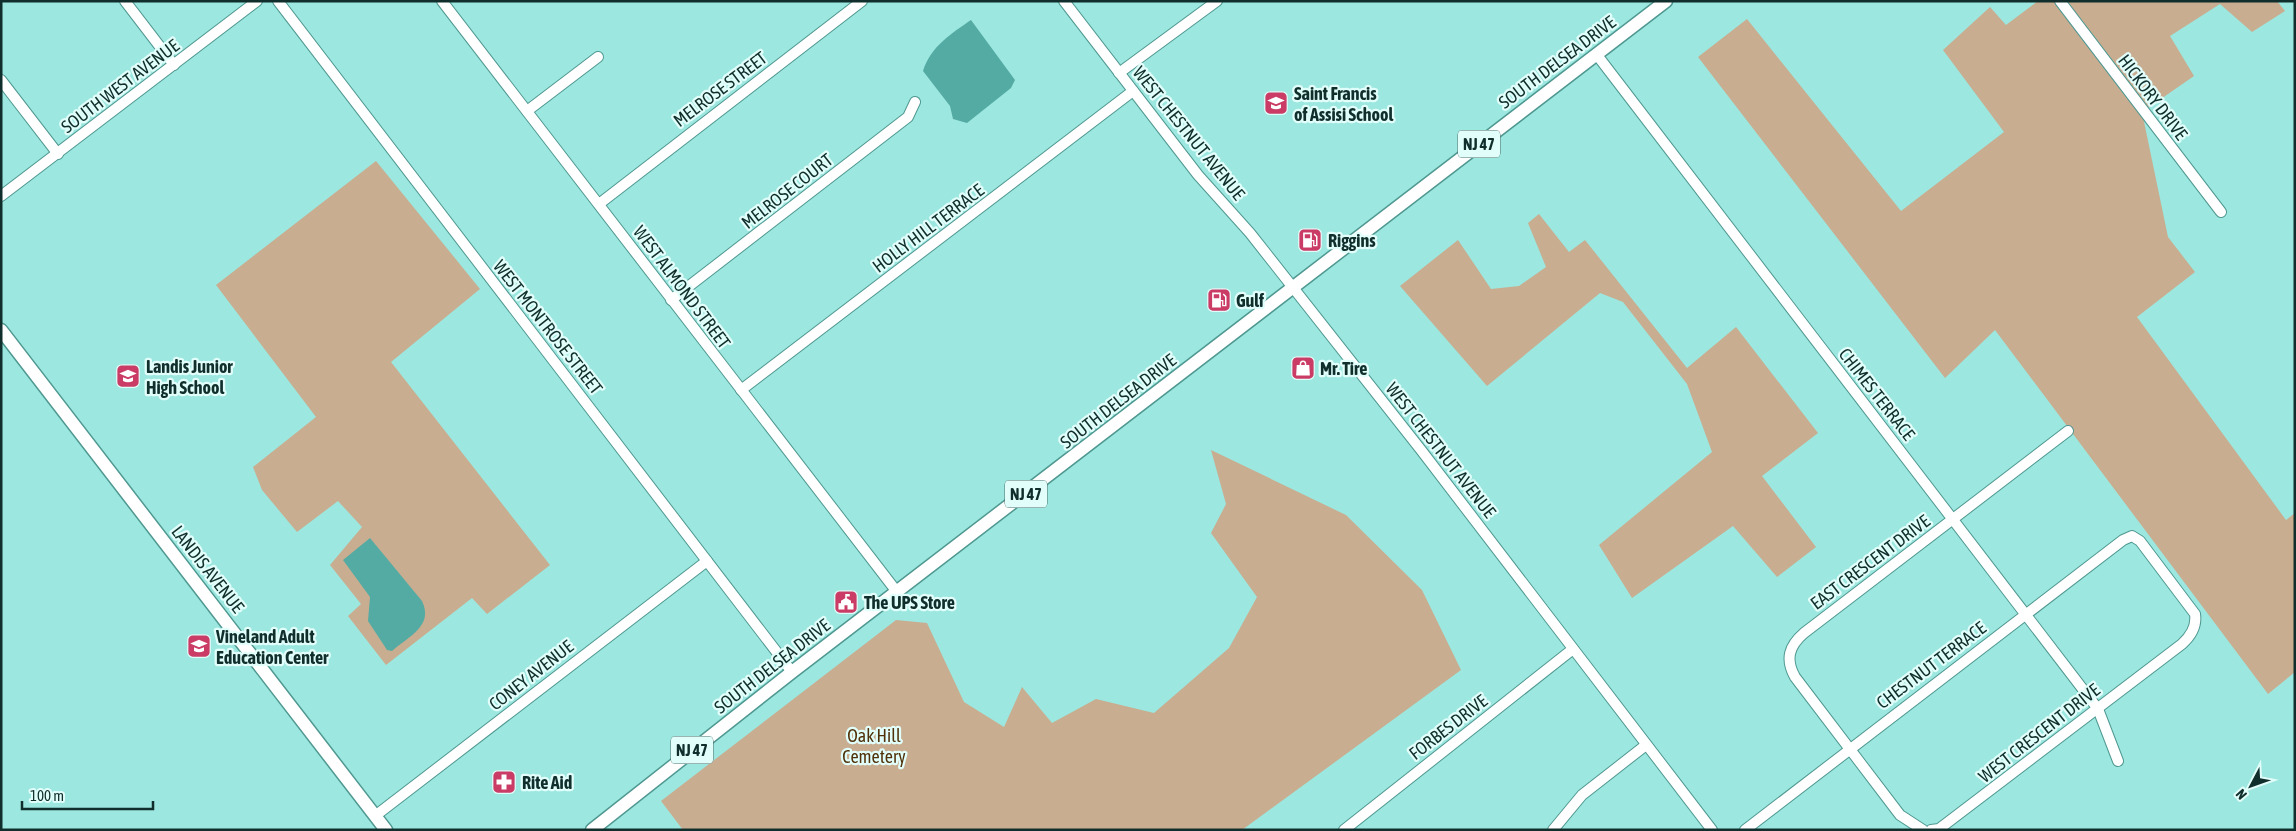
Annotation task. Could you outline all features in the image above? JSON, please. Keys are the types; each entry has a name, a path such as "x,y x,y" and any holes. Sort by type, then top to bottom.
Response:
{"main road":[{"name":"SOUTH DELSEA DRIVE","path":"593,829 792,672 1666,1"},
{"name":"LANDIS AVENUE","path":"1,330 386,830"}],"street":[{"path":"125,1 174,65"},
{"name":"SOUTH WEST AVENUE","path":"1,196 257,1"},
{"name":"WEST MONTROSE STREET","path":"278,1 792,672"},
{"name":"WEST ALMOND STREET","path":"442,1 897,592"},
{"name":"MELROSE STREET","path":"599,204 862,1"},
{"name":"WEST CHESTNUT AVENUE","path":"1064,1 1198,175 1248,231 1421,450 1712,830"},
{"path":"1119,73 1217,1"},
{"name":"HICKORY DRIVE","path":"2060,1 2221,212"},
{"name":"CHIMES TERRACE","path":"1596,55 2098,709 2118,760"},
{"path":"527,111 598,56"},
{"path":"1,80 58,154"},
{"name":"HOLLY HILL TERRACE","path":"742,390 1134,91"},
{"name":"MELROSE COURT","path":"671,300 908,117 915,102"},
{"name":"EAST CRESCENT DRIVE","path":"1850,748 1795,677 1789,658 1791,646 1804,633 2068,431"},
{"name":"CHESTNUT TERRACE","path":"1745,830 2123,540 2132,536 2140,541"},
{"name":"WEST CRESCENT DRIVE","path":"1931,830 1939,829 1979,800 2191,635 2195,625 2195,614 2140,541"},
{"name":"CONEY AVENUE","path":"375,816 707,561"},
{"name":"FORBES DRIVE","path":"1344,830 1573,649"},
{"path":"1553,830 1582,795 1646,745"},
{"path":"1850,748 1900,815 1923,830"}],"green space":[{"path":"2038,1 2277,1 2285,11 2252,32 2220,4 2170,36 2194,76 2142,112 2168,237 2195,272 2137,317 2286,520 2295,513 2295,672 2268,694 1995,330 1945,378 1698,57 1747,19 1901,211 2004,132 1943,50 1990,7 2006,25"},
{"path":"376,161 480,289 391,362 550,565 487,614 472,598 386,665 348,616 361,604 330,565 362,527 338,501 297,532 262,490 253,467 316,417 216,285"},
{"path":"1539,214 1569,252 1585,240 1687,368 1736,327 1818,433 1762,476 1816,547 1777,577 1733,526 1632,598 1599,545 1712,452 1687,384 1623,302 1600,293 1487,386 1400,286 1458,240 1491,289 1519,286 1546,267 1528,223"},
{"name":"Oak Hill Cemetery","path":"1211,450 1346,515 1422,590 1461,670 1242,830 683,830 661,801 896,620 927,623 964,702 1004,727 1022,687 1052,723 1096,699 1154,713 1229,648 1257,597 1211,533 1226,504"}],"water":[{"path":"971,20 1015,80 1011,88 967,123 953,119 950,106 923,71 931,54 942,41"},
{"path":"370,538 422,601 425,610 425,617 418,630 392,651 387,650 368,621 370,597 343,560"}],"place":[{"name":"Saint Francis of Assisi School","path":"1276,103"},
{"name":"Riggins","path":"1310,240"},
{"name":"Gulf","path":"1219,300"},
{"name":"Mr. Tire","path":"1303,368"},
{"name":"Landis Junior High School","path":"128,376"},
{"name":"The UPS Store","path":"846,602"},
{"name":"Vineland Adult Education Center","path":"199,646"},
{"name":"Rite Aid","path":"504,782"}]}
